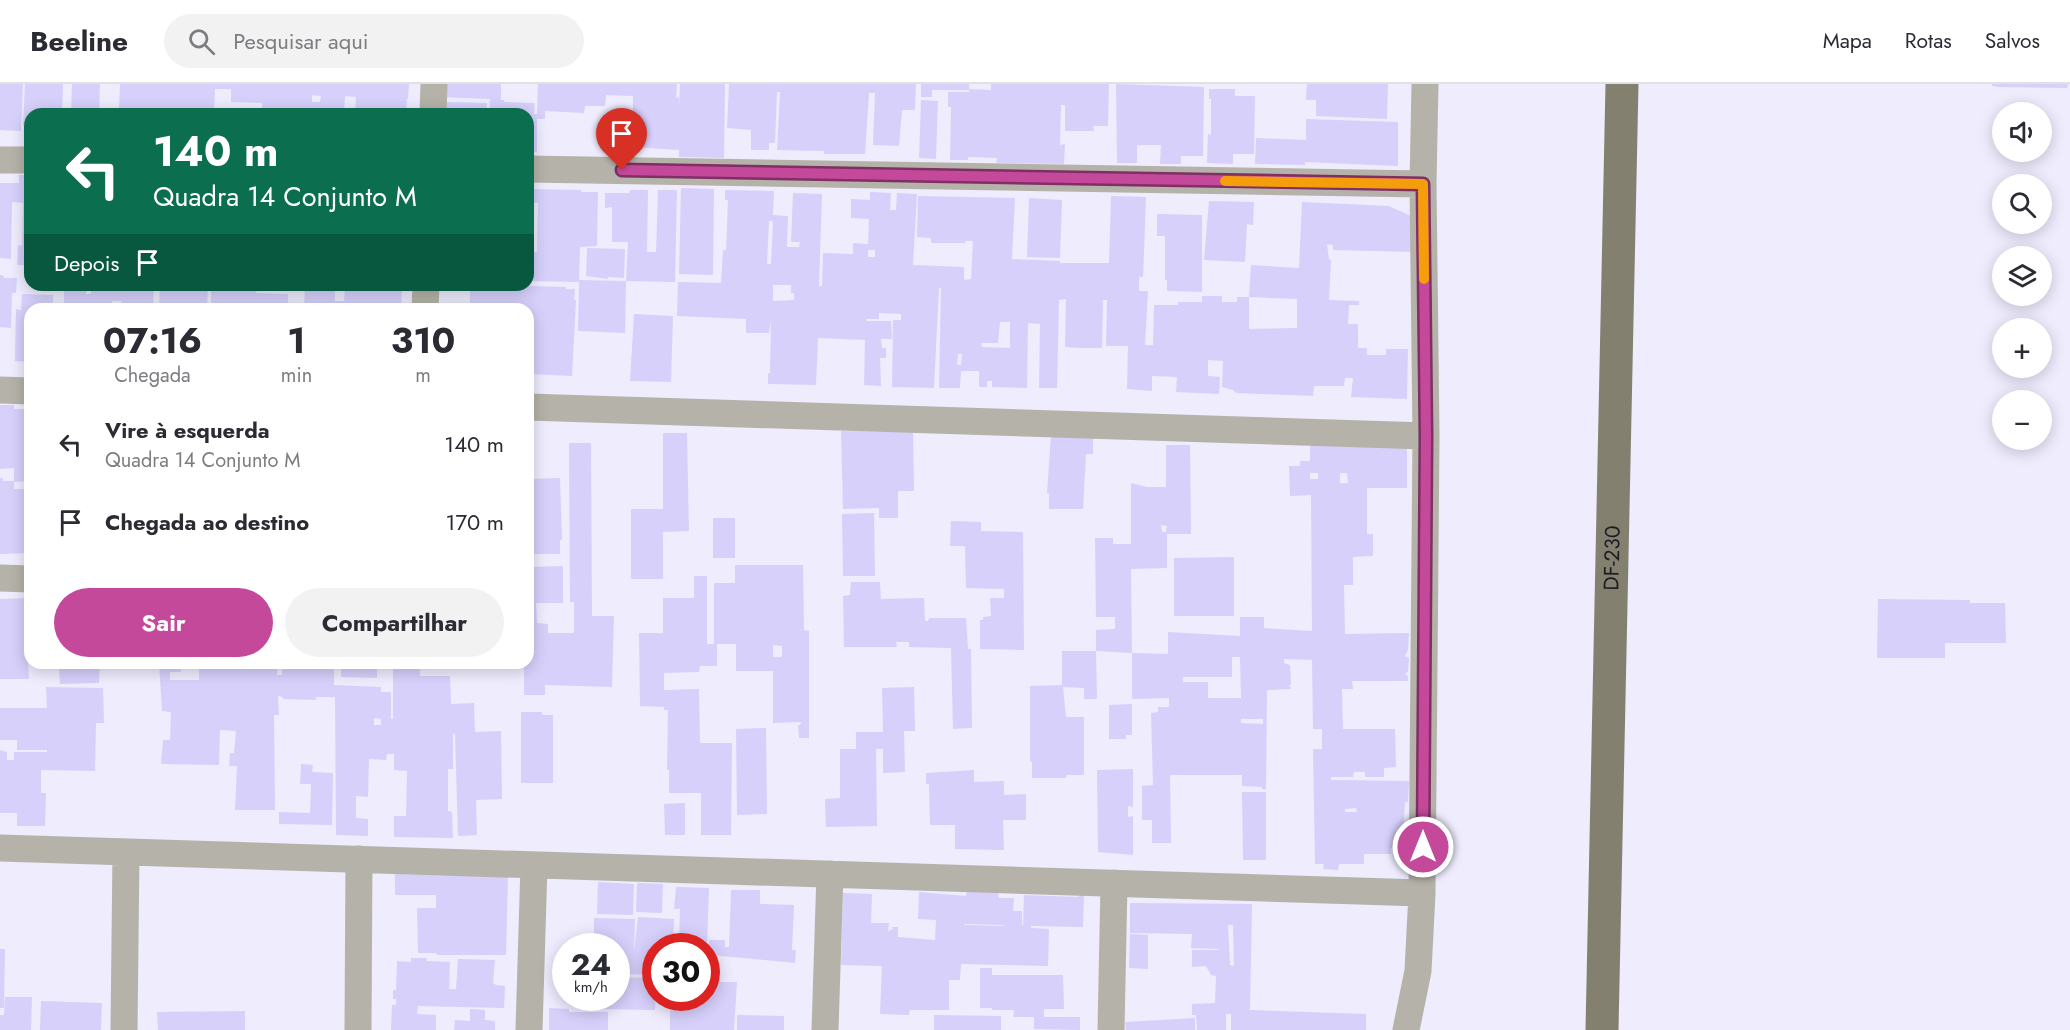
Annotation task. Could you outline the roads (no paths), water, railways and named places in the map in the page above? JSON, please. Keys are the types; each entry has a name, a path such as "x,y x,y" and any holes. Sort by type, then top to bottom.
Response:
{"main road":[{"name":"DF-230","path":"1602,1030 1622,84"}],"street":[{"path":"433,108 434,84"},
{"path":"1406,1030 1418,971 1422,893 1426,436 1423,184 1425,84"},
{"path":"0,160 24,160"},
{"path":"534,169 1423,184"},
{"path":"0,390 24,391"},
{"path":"534,407 1426,436"},
{"path":"0,578 24,579"},
{"path":"0,848 1422,893"},
{"path":"124,1030 126,852"},
{"path":"358,1030 359,859"},
{"path":"529,1030 534,865"},
{"path":"825,1030 831,874"},
{"path":"1111,1030 1114,883"}]}
